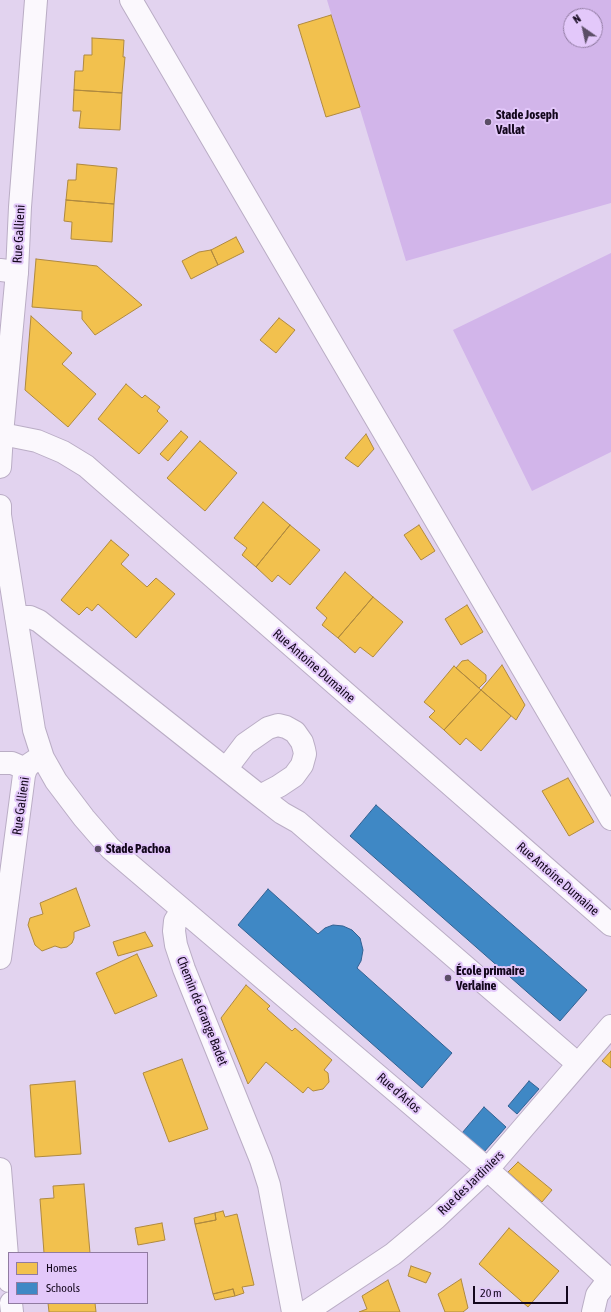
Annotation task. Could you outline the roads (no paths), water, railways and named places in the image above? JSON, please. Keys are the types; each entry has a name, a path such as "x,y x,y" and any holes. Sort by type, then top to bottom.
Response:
{"street":[{"name":"Rue Gallieni","path":"0,467 8,271 20,207 36,0"},
{"path":"131,0 611,818"},
{"name":"Rue Antoine Dumaine","path":"2,434 36,441 62,452 86,466 611,925"},
{"name":"Rue Gallieni","path":"0,506 10,612 34,730 35,763 24,775 0,958"},
{"path":"10,612 39,621 260,796 282,813 298,822 578,1064"},
{"path":"226,769 245,744 268,728 278,725 296,732 304,749 302,765 294,776 280,786 260,796"},
{"path":"0,763 35,763 56,781 84,818 110,848 182,910"},
{"name":"Rue d'Arlos","path":"182,910 487,1170 610,1280"},
{"name":"Chemin de Grange Badet","path":"182,910 175,921 174,931 176,945 184,969 261,1160 269,1185 293,1312"},
{"name":"Rue des Jardiniers","path":"306,1312 393,1254 436,1218 487,1170 611,1026"},
{"path":"0,1169 8,1268"},
{"path":"592,1312 597,1295 610,1280"}],"place":[{"name":"Stade Joseph Vallat","path":"488,122"},
{"name":"Stade Pachoa","path":"98,849"},
{"name":"École primaire Verlaine","path":"448,978"}]}
